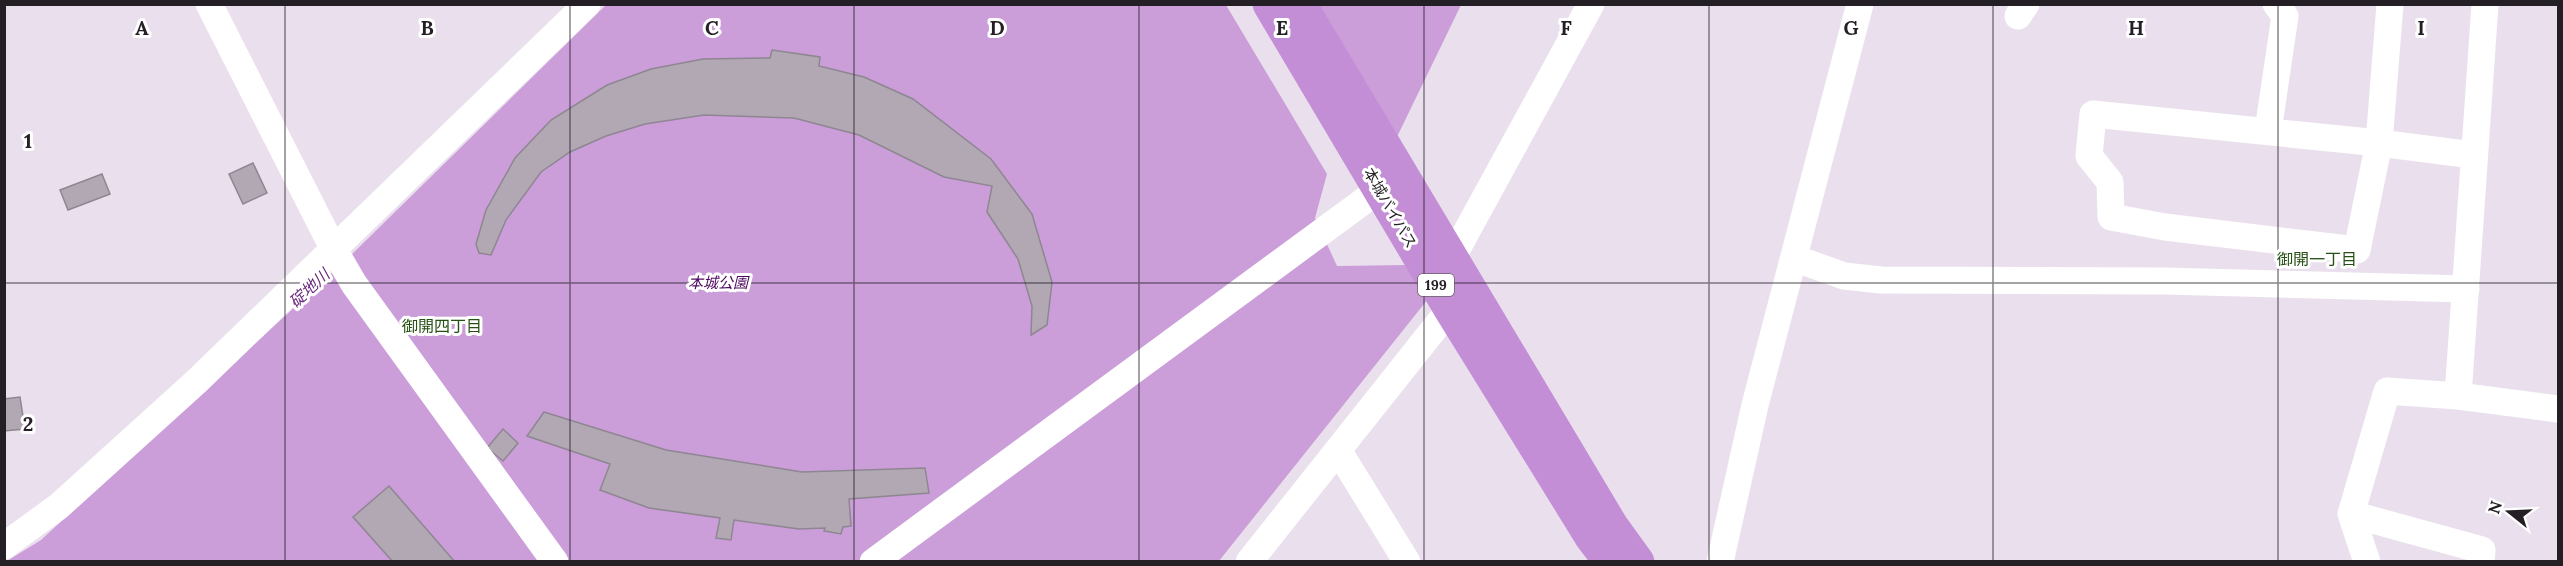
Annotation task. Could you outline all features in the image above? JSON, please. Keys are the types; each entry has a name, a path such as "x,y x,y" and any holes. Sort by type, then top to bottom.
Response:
{"highway":[{"name":"本城バイパス","path":"1269,4 1450,309 1591,537 1610,561"},
{"name":"本城バイパス","path":"1300,4 1612,526 1638,561"}],"street":[{"path":"209,4 333,248 362,296 555,561"},
{"path":"4,546 59,506 196,382 587,4"},
{"path":"1451,260 1591,4"},
{"path":"1720,561 1755,405 1860,4"},
{"path":"2268,131 2285,16 2276,4"},
{"path":"2390,4 2379,143 2357,250 2165,227 2110,217 2110,182 2089,156 2093,114 2268,131 2379,143 2473,155"},
{"path":"2458,396 2485,4"},
{"path":"873,561 1380,189"},
{"path":"1794,258 1844,276 1881,280 2164,280 2466,289"},
{"path":"1249,561 1450,309"},
{"path":"2367,561 2350,514 2387,391 2458,396 2559,409"},
{"path":"1338,450 1407,561"},
{"path":"2350,514 2482,550 2481,561"}],"green space":[{"name":"本城公園","path":"606,5 1226,5 1327,174 1315,218 1337,266 1407,265 1428,299 1219,561 7,561 41,540 346,260"},
{"path":"1316,5 1461,5 1396,139"}],"building":[{"path":"772,50 820,57 819,66 864,77 913,99 991,159 1032,214 1052,282 1047,325 1031,335 1032,306 1018,259 987,212 992,186 944,177 859,135 794,118 704,115 645,124 606,136 570,152 541,172 506,220 491,255 479,253 476,244 486,210 515,158 551,120 607,85 651,69 703,59 770,58"},
{"path":"253,163 267,193 243,204 229,174"},
{"path":"102,174 110,194 68,210 60,190"},
{"path":"20,397 25,429 4,431 4,399"},
{"path":"544,412 666,450 802,472 925,468 929,493 849,499 851,526 843,527 841,534 824,531 825,528 799,529 734,520 731,540 716,538 720,518 649,508 600,490 610,464 527,436"},
{"path":"503,429 518,443 503,461 487,448"},
{"path":"389,486 455,562 393,562 353,517"}],"district":[{"name":"御開一丁目","path":"2317,259"},
{"name":"御開四丁目","path":"442,326"}],"water label":[{"name":"碇地川","path":"309,288"}]}
